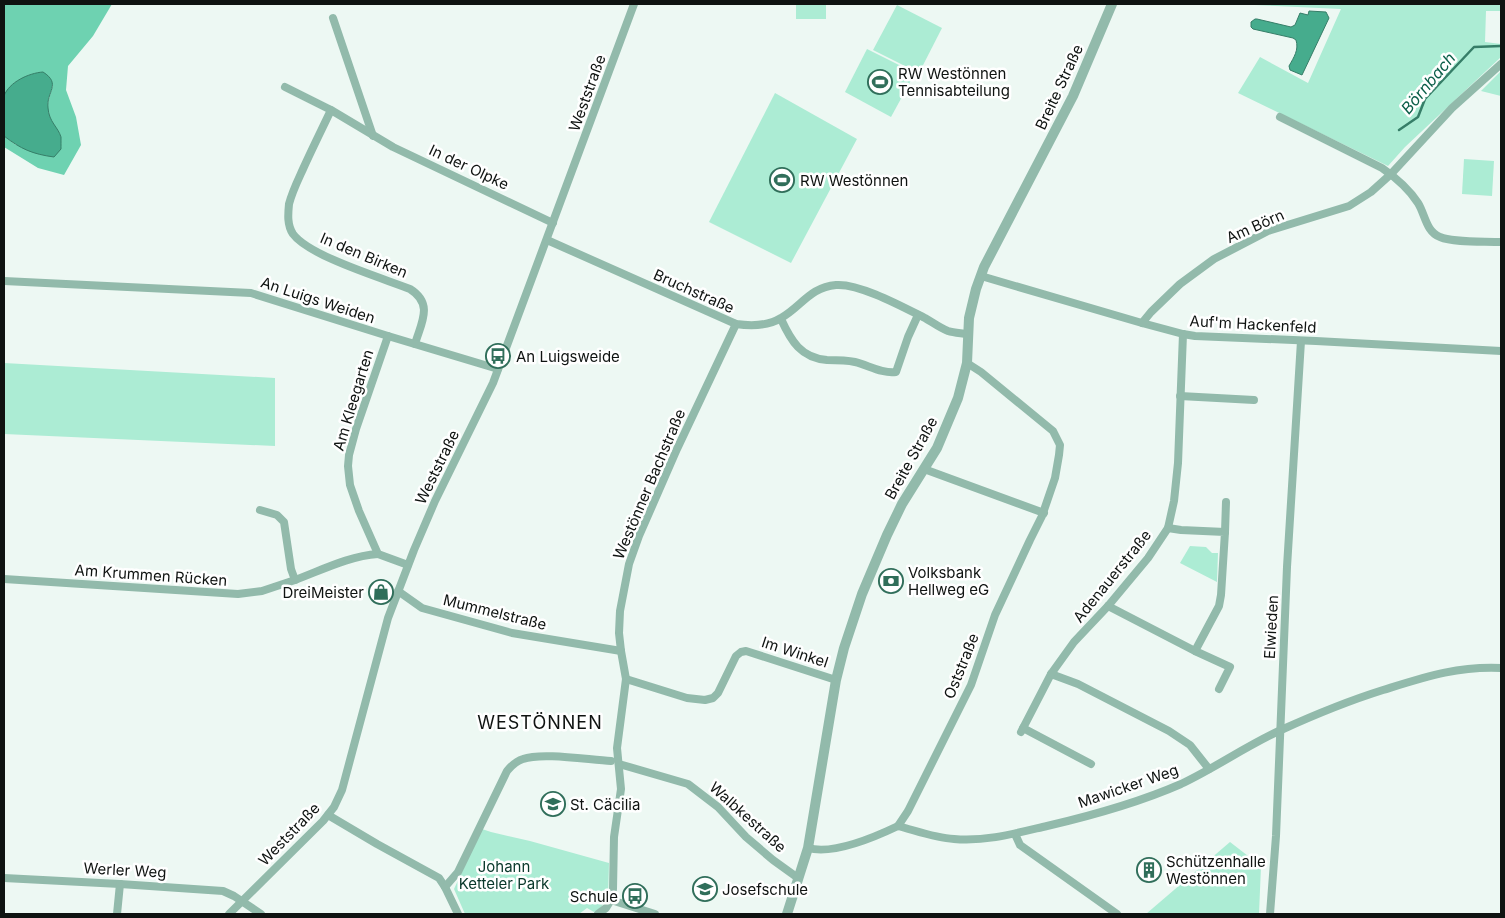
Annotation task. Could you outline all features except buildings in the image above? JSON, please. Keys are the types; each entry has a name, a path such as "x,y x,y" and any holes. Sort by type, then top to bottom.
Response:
{"street":[{"name":"Weststraße","path":"229,914 328,815 342,790 388,618 398,591 435,501 481,409 498,369 634,4"},
{"name":"Breite Straße","path":"787,914 808,848 836,680 844,648 862,594 902,504 937,448 958,398 967,363 969,318 981,276 1073,96 1112,4"},
{"path":"333,18 373,136"},
{"name":"Am Börn","path":"1142,323 1180,284 1214,259 1268,231 1349,206 1370,192 1391,174 1452,108 1501,64"},
{"name":"In der Olpke","path":"285,87 331,110 393,147 553,223"},
{"name":"In den Birken","path":"331,110 292,194 288,215 289,225 293,234 300,241 318,253 417,293 422,298 425,312 414,344"},
{"path":"1280,118 1391,174 1412,194 1419,204 1431,230 1436,235 1450,240 1501,242"},
{"name":"Bruchstraße","path":"547,240 736,324 755,325 781,319 813,292 836,284 851,285 949,331 967,334"},
{"name":"Auf'm Hackenfeld","path":"981,276 1183,334 1205,337 1501,351"},
{"name":"An Luigs Weiden","path":"4,281 251,293 498,369"},
{"path":"781,319 794,342 809,356 826,360 854,362 889,373 896,372 918,315"},
{"name":"Westönner Bachstraße","path":"612,900 614,837 622,789 615,763 626,679 619,634 620,611 629,564 639,536 677,449 736,324"},
{"name":"Adenauerstraße","path":"1091,764 1022,730 1050,674 1074,642 1108,606 1148,558 1168,528 1174,501 1178,463 1183,334"},
{"name":"Am Kleegarten","path":"378,554 356,502 348,476 348,466 356,429 388,336"},
{"name":"Elwieden","path":"1270,914 1276,836 1287,575 1301,341"},
{"name":"Oststraße","path":"898,826 971,685 995,616 1044,513 1055,478 1059,455 1060,445 1053,431 981,372 967,363"},
{"path":"1180,396 1254,400"},
{"path":"924,469 1044,513"},
{"path":"1195,650 1219,606 1222,596 1226,502"},
{"path":"260,510 277,516 284,522 291,569 295,580"},
{"path":"1168,528 1224,532"},
{"path":"378,554 408,565"},
{"name":"Am Krummen Rücken","path":"4,579 238,594 262,591 350,559 378,554"},
{"name":"Mummelstraße","path":"398,591 422,608 512,634 621,651"},
{"path":"1108,606 1230,667 1220,689"},
{"name":"Im Winkel","path":"626,679 687,698 705,700 713,698 718,693 736,656 746,651 836,680"},
{"name":"Mawicker Weg","path":"898,826 936,837 954,839 990,838 1057,824 1134,801 1181,783 1280,730 1357,699 1425,677 1470,668 1501,668"},
{"path":"1050,674 1078,684 1169,731 1190,745 1208,769"},
{"name":"Walbkestraße","path":"445,887 458,872 507,771 511,766 525,758 539,756 615,763 688,784 718,807 746,837 798,878"},
{"path":"328,815 439,878 458,914"},
{"path":"808,848 825,850 837,848 883,834 898,826"},
{"path":"1015,834 1020,845 1117,914"},
{"name":"Werler Weg","path":"4,878 223,891 261,914"},
{"path":"117,914 120,884"},
{"path":"598,914 612,900 655,914"}],"green space":[{"path":"796,4 826,4 826,19 796,19"},
{"path":"1231,4 1501,4 1501,11 1486,11 1485,42 1501,44 1501,57 1405,147 1388,166 1238,93 1260,57 1308,83 1341,9"},
{"path":"897,5 942,28 919,73 873,50"},
{"name":"RW Westönnen Tennisabteilung","path":"867,49 915,73 891,117 845,92"},
{"path":"1501,71 1501,96 1481,91"},
{"name":"RW Westönnen","path":"775,93 857,139 791,263 709,222"},
{"path":"1464,159 1494,161 1492,196 1462,194"},
{"path":"4,363 275,378 275,446 4,434"},
{"path":"1190,546 1206,547 1212,553 1218,553 1217,582 1180,563"},
{"name":"Johann Ketteler Park","path":"482,829 609,863 608,899 594,912 587,908 579,914 465,914 454,889"},
{"path":"1230,842 1261,866 1259,914 1146,914"}],"shaded area":[{"path":"4,4 112,4 93,36 68,66 66,90 76,117 81,145 64,175 38,168 4,147 4,136 16,145 61,137 51,121 47,106 53,85 15,82 4,96"},
{"path":"1309,11 1326,12 1329,18 1302,75 1290,70 1289,66 1296,50 1296,40 1253,29 1251,22 1257,19 1291,27 1295,25 1300,13 1308,15"},
{"path":"43,72 52,80 48,108 52,121 61,137 61,149 54,157 27,150 4,136 3,104 4,96 10,86 20,79"}],"waterway":[{"name":"Börnbach","path":"1399,130 1418,117 1425,99 1474,47 1501,46"}],"place":[{"name":"RW Westönnen Tennisabteilung","path":"880,82"},
{"name":"RW Westönnen","path":"782,180"},
{"name":"An Luigsweide","path":"498,356"},
{"name":"Volksbank Hellweg eG","path":"891,581"},
{"name":"DreiMeister","path":"381,592"},
{"name":"St. Cäcilia","path":"553,804"},
{"name":"Schützenhalle Westönnen","path":"1149,870"},
{"name":"Josefschule","path":"705,889"},
{"name":"Schule","path":"635,896"}],"district":[{"name":"WESTÖNNEN","path":"540,722"}]}
